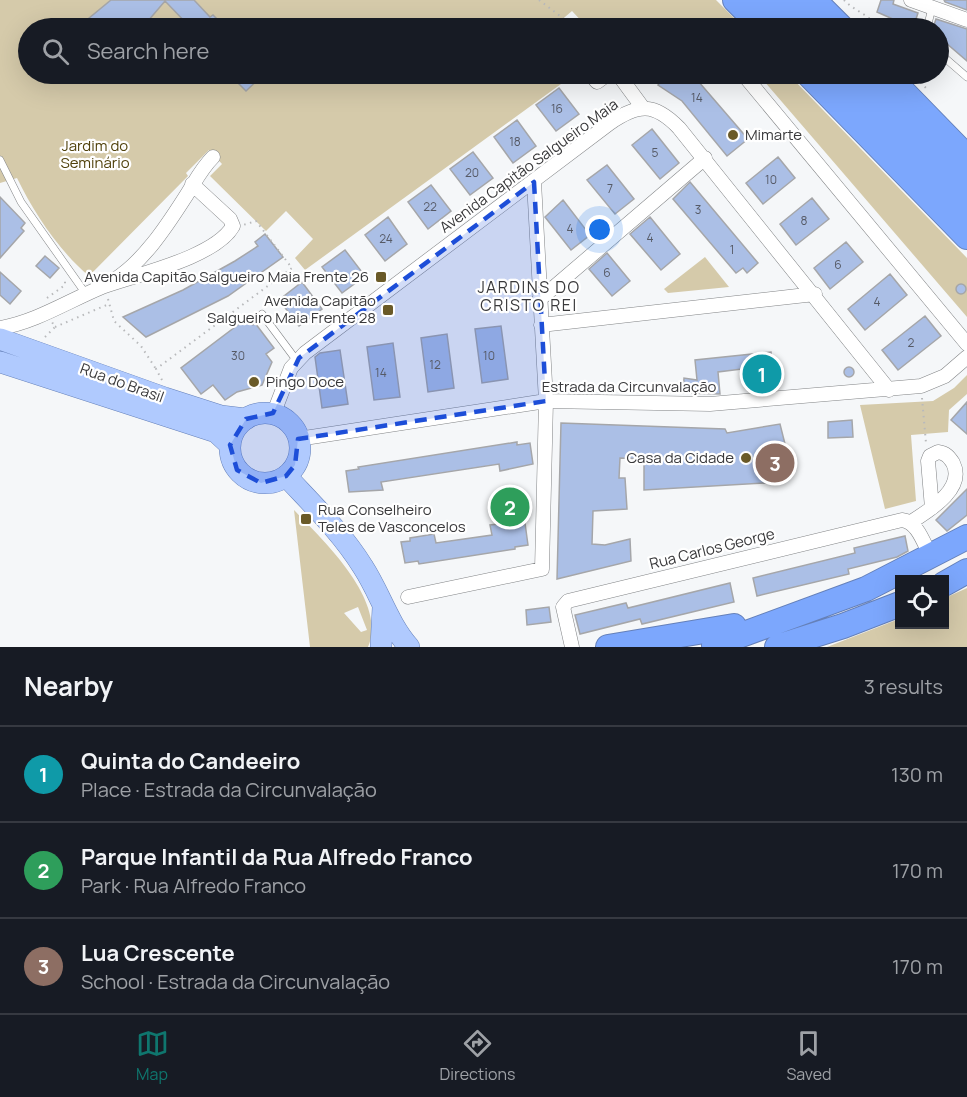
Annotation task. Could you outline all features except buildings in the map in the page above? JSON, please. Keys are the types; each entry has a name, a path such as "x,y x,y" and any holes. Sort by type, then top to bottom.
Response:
{"highway":[{"path":"735,0 753,18"},
{"path":"760,0 778,18"},
{"path":"788,0 806,18"},
{"path":"814,0 832,18"},
{"path":"818,84 967,237"},
{"path":"842,84 967,213"},
{"path":"869,84 967,186"},
{"path":"896,84 967,157"},
{"path":"940,569 967,537"},
{"path":"926,575 967,554"},
{"path":"707,646 866,590 940,569 967,571"},
{"path":"707,646 753,639 811,622 895,590"},
{"path":"777,647 843,626 895,606"},
{"path":"608,647 711,632 813,609"}],"main road":[{"name":"Rua do Brasil","path":"8,342 165,398 221,416 246,419"},
{"name":"Rua do Brasil","path":"8,342 216,432 230,445"},
{"path":"255,415 273,415 292,427 298,439 299,452 295,465 286,476 274,482 261,483 248,479 234,464 230,445 234,432 246,419 255,415"},
{"path":"286,476 342,537 365,569 383,607 409,647"},
{"path":"381,647 383,607"}],"street":[{"path":"911,0 933,4 967,20"},
{"path":"627,84 636,94 643,108"},
{"path":"751,84 967,344"},
{"name":"Avenida Capitão Salgueiro Maia","path":"273,415 288,374 297,360 620,116 643,108 662,113 705,158 889,390"},
{"path":"105,286 128,269 151,245 213,157"},
{"path":"539,300 705,158"},
{"path":"408,597 542,569 546,401 534,182"},
{"path":"8,342 47,312 105,286 165,267 200,251 232,229 230,219 192,184"},
{"path":"151,245 155,257 165,267"},
{"path":"541,325 815,294"},
{"name":"Estrada da Circunvalação","path":"298,439 546,401 696,405 889,390 921,386 945,376 967,357"},
{"name":"Rua Carlos George","path":"572,647 563,607 568,601 902,520 911,522 932,508 951,488 955,468 944,453 934,453 928,461"},
{"path":"928,461 932,508"},
{"path":"911,522 940,569"}],"lane":[{"path":"949,61 967,77"},
{"path":"0,160 21,202 86,294"},
{"path":"262,314 297,360"}],"path":[{"path":"539,0 561,18"},
{"path":"843,0 853,11 868,18"},
{"path":"156,369 292,268 256,221 232,229"},
{"path":"55,327 41,302 65,285 65,277 71,273"},
{"path":"105,286 114,321 141,346 166,388 165,398"},
{"path":"38,352 46,333 109,304"},
{"path":"921,386 928,461"}],"highlighted area":[{"path":"534,182 546,401 298,439 295,465 286,476 261,483 237,470 230,445 246,419 273,413 299,358"}],"green space":[{"name":"Jardim do Seminário","path":"0,0 716,0 734,18 579,18 572,11 564,18 18,18 18,84 561,84 305,270 295,258 313,239 286,211 266,231 210,176 222,164 209,150 186,173 188,176 89,276 67,255 48,231 17,178 0,183"},
{"path":"767,84 798,84 967,258 967,317"},
{"path":"705,257 729,287 668,293 664,289"},
{"path":"967,375 967,394 949,410 948,432 911,435 916,501 885,509 860,405 933,401 954,388"},
{"path":"521,496 524,515 499,518 497,499"},
{"path":"294,510 349,572 369,610 372,629 368,647 310,647","holes":["358,607 367,630 361,632 344,613"]},
{"path":"967,588 967,647 827,647 895,621 895,629 949,629 949,596"}],"place":[{"name":"Mimarte","path":"733,135"},
{"name":"Avenida Capitão Salgueiro Maia Frente 26","path":"381,277"},
{"name":"Avenida Capitão Salgueiro Maia Frente 28","path":"388,310"},
{"name":"Quinta do Candeeiro","path":"762,374"},
{"name":"Pingo Doce","path":"254,382"},
{"name":"Casa da Cidade","path":"746,458"},
{"name":"Lua Crescente","path":"775,463"},
{"name":"Parque Infantil da Rua Alfredo Franco","path":"510,507"},
{"name":"Rua Conselheiro Teles de Vasconcelos","path":"306,519"}],"district":[{"name":"JARDINS DO CRISTO REI","path":"529,296"}]}
